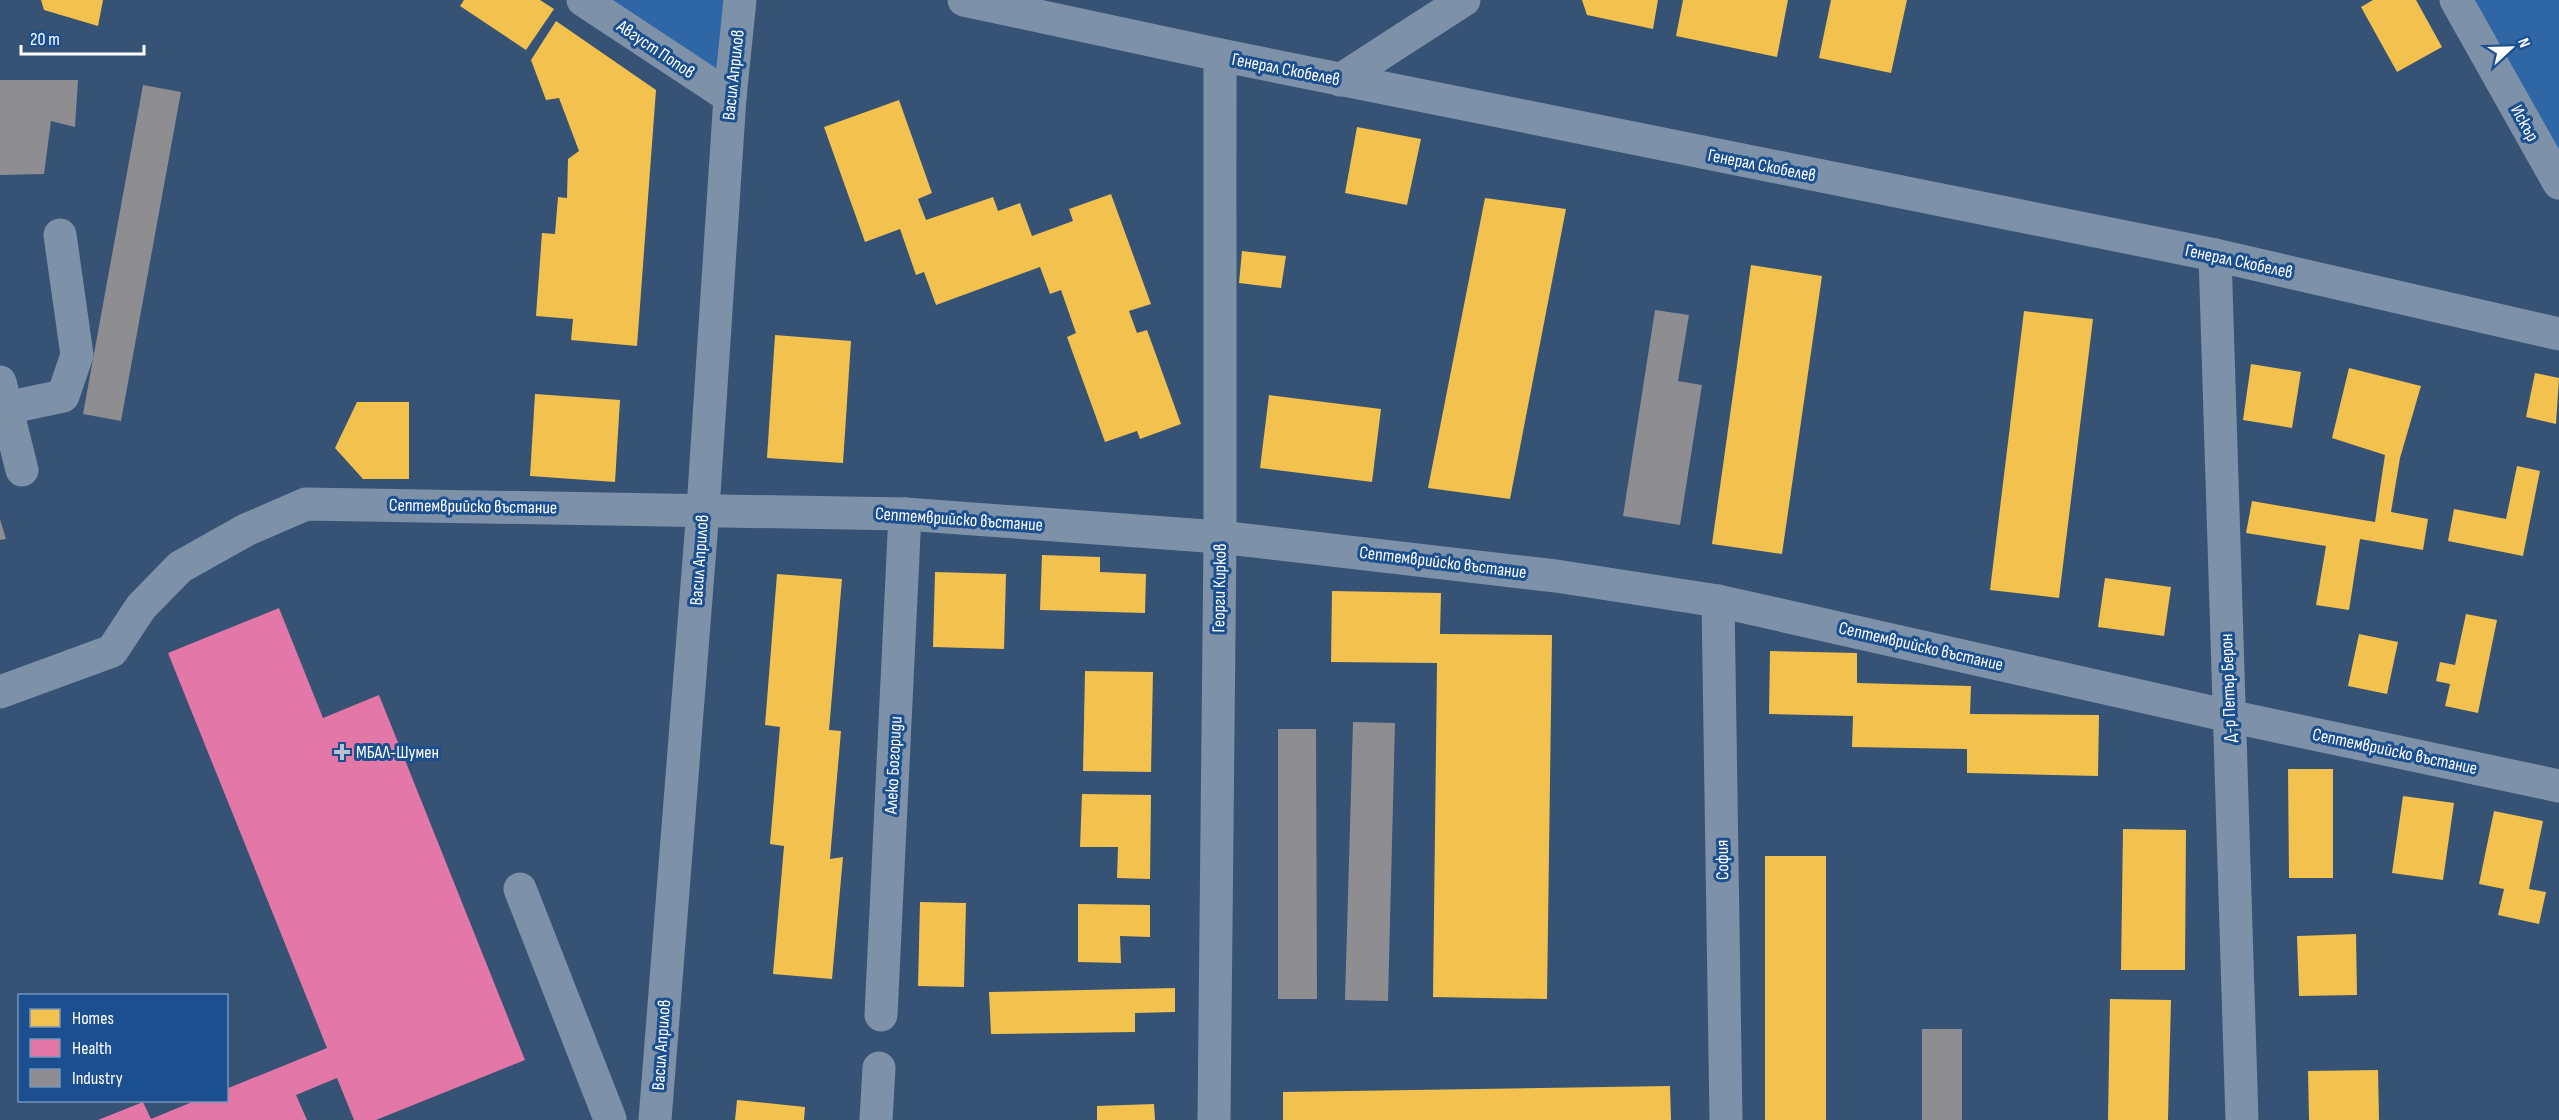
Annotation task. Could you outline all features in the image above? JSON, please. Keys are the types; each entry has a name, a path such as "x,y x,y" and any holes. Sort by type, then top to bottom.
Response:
{"street":[{"name":"Август Попов","path":"583,0 730,97"},
{"name":"Васил Априлов","path":"656,1110 703,509 730,97 740,0"},
{"name":"Генерал Скобелев","path":"964,0 1340,80 2215,255 2559,334"},
{"path":"1340,80 1464,0"},
{"name":"Искър","path":"2456,0 2559,183"},
{"name":"Георги Кирков","path":"1214,1120 1220,537 1220,55"},
{"path":"22,470 3,395 63,396 77,355 60,235"},
{"name":"Д-р Петър Берон","path":"2215,255 2242,1120"},
{"name":"Септемврийско въстание","path":"0,692 112,651 141,607 180,567 246,530 306,504 905,514 1220,537 1556,576 1718,601 2229,716 2559,786"},
{"name":"Алеко Богориди","path":"881,1016 905,514"},
{"name":"София","path":"1718,601 1726,1120"},
{"path":"520,889 608,1119 656,1110"},
{"path":"876,1120 879,1068"}],"shaded area":[{"path":"583,0 740,0 730,97"},
{"path":"2456,0 2559,0 2559,183"}],"building: Homes":[{"path":"41,0 103,0 98,26 44,10"},
{"path":"464,0 540,0 554,9 526,50 460,6"},
{"path":"1582,0 1658,0 1653,29 1587,15"},
{"path":"1683,0 1788,0 1777,57 1676,36"},
{"path":"1831,0 1907,0 1891,73 1819,58"},
{"path":"2373,0 2416,0 2442,47 2397,72 2361,7"},
{"path":"556,21 656,90 637,346 571,340 573,319 536,316 542,233 555,234 558,197 567,198 568,159 579,151 559,98 546,100 531,60"},
{"path":"899,100 932,193 918,199 926,220 993,197 998,211 1020,203 1032,236 1073,221 1069,209 1111,194 1151,304 1129,311 1137,333 1147,330 1181,424 1140,439 1137,431 1105,442 1067,337 1076,333 1061,290 1050,294 1040,267 936,305 924,272 916,275 900,229 865,242 824,127"},
{"path":"1357,127 1421,139 1407,205 1345,193"},
{"path":"1485,198 1566,209 1510,499 1428,488"},
{"path":"1242,251 1286,256 1281,288 1239,283"},
{"path":"1751,265 1822,276 1782,554 1712,544"},
{"path":"2024,311 2093,319 2059,598 1990,590"},
{"path":"775,335 851,341 843,463 767,458"},
{"path":"2251,364 2301,372 2292,428 2243,420"},
{"path":"2349,368 2421,386 2400,458 2391,512 2428,519 2423,550 2360,539 2349,610 2316,605 2326,546 2246,533 2252,501 2375,522 2385,455 2332,438"},
{"path":"2535,373 2559,378 2556,424 2526,417"},
{"path":"535,394 620,400 615,482 530,476"},
{"path":"1269,395 1381,409 1372,482 1260,468"},
{"path":"357,402 409,402 409,479 363,479 335,448"},
{"path":"2517,466 2540,471 2523,556 2448,541 2454,509 2506,519"},
{"path":"1042,555 1100,557 1100,572 1146,574 1145,613 1040,610"},
{"path":"935,572 1006,574 1004,649 933,647"},
{"path":"777,574 842,579 829,730 841,731 830,859 843,857 832,979 773,974 784,846 770,844 780,727 765,725"},
{"path":"2105,578 2171,587 2164,636 2098,627"},
{"path":"1332,591 1441,593 1440,634 1552,635 1547,999 1433,997 1437,663 1331,662"},
{"path":"2466,614 2497,620 2478,713 2445,706 2450,684 2436,681 2440,662 2455,665"},
{"path":"2359,634 2398,642 2387,694 2348,686"},
{"path":"1770,651 1857,653 1857,683 1971,686 1970,714 2099,715 2098,776 1967,773 1967,749 1852,747 1853,716 1769,714"},
{"path":"1085,671 1153,672 1151,772 1083,771"},
{"path":"2288,769 2333,769 2333,878 2289,878"},
{"path":"1082,794 1151,795 1150,879 1117,878 1118,847 1080,847"},
{"path":"2403,796 2454,803 2443,880 2392,873"},
{"path":"2494,811 2543,821 2529,889 2546,892 2539,924 2498,915 2504,889 2479,884"},
{"path":"2123,829 2186,830 2185,970 2121,970"},
{"path":"1765,856 1826,856 1826,1120 1765,1120"},
{"path":"920,902 966,903 964,987 918,986"},
{"path":"1078,904 1150,905 1150,937 1120,936 1121,963 1078,962"},
{"path":"2356,934 2357,995 2299,996 2297,936"},
{"path":"1175,988 1175,1012 1135,1013 1135,1032 991,1034 989,992"},
{"path":"2110,999 2171,1000 2168,1120 2108,1120"},
{"path":"2378,1070 2379,1120 2309,1120 2308,1071"},
{"path":"1670,1086 1671,1120 1283,1120 1283,1092"},
{"path":"737,1100 805,1107 804,1120 735,1120"},
{"path":"1154,1104 1155,1120 1097,1120 1097,1106"}],"building: Health":[{"path":"279,608 323,718 379,695 525,1060 376,1120 354,1120 337,1078 296,1095 307,1120 98,1120 143,1102 151,1119 192,1102 228,1102 228,1088 327,1048 168,653"}],"building: Industry":[{"path":"0,80 78,80 75,127 51,121 44,174 0,175"},
{"path":"143,85 181,92 121,421 83,414"},
{"path":"1655,310 1689,315 1678,381 1702,385 1680,525 1623,516"},
{"path":"0,519 6,539 0,540"},
{"path":"1353,722 1395,723 1388,1001 1345,1000"},
{"path":"1278,729 1316,729 1317,999 1278,999"},
{"path":"1922,1029 1962,1029 1962,1120 1922,1120"}],"place":[{"name":"МБАЛ-Шумен","path":"342,752"}]}
